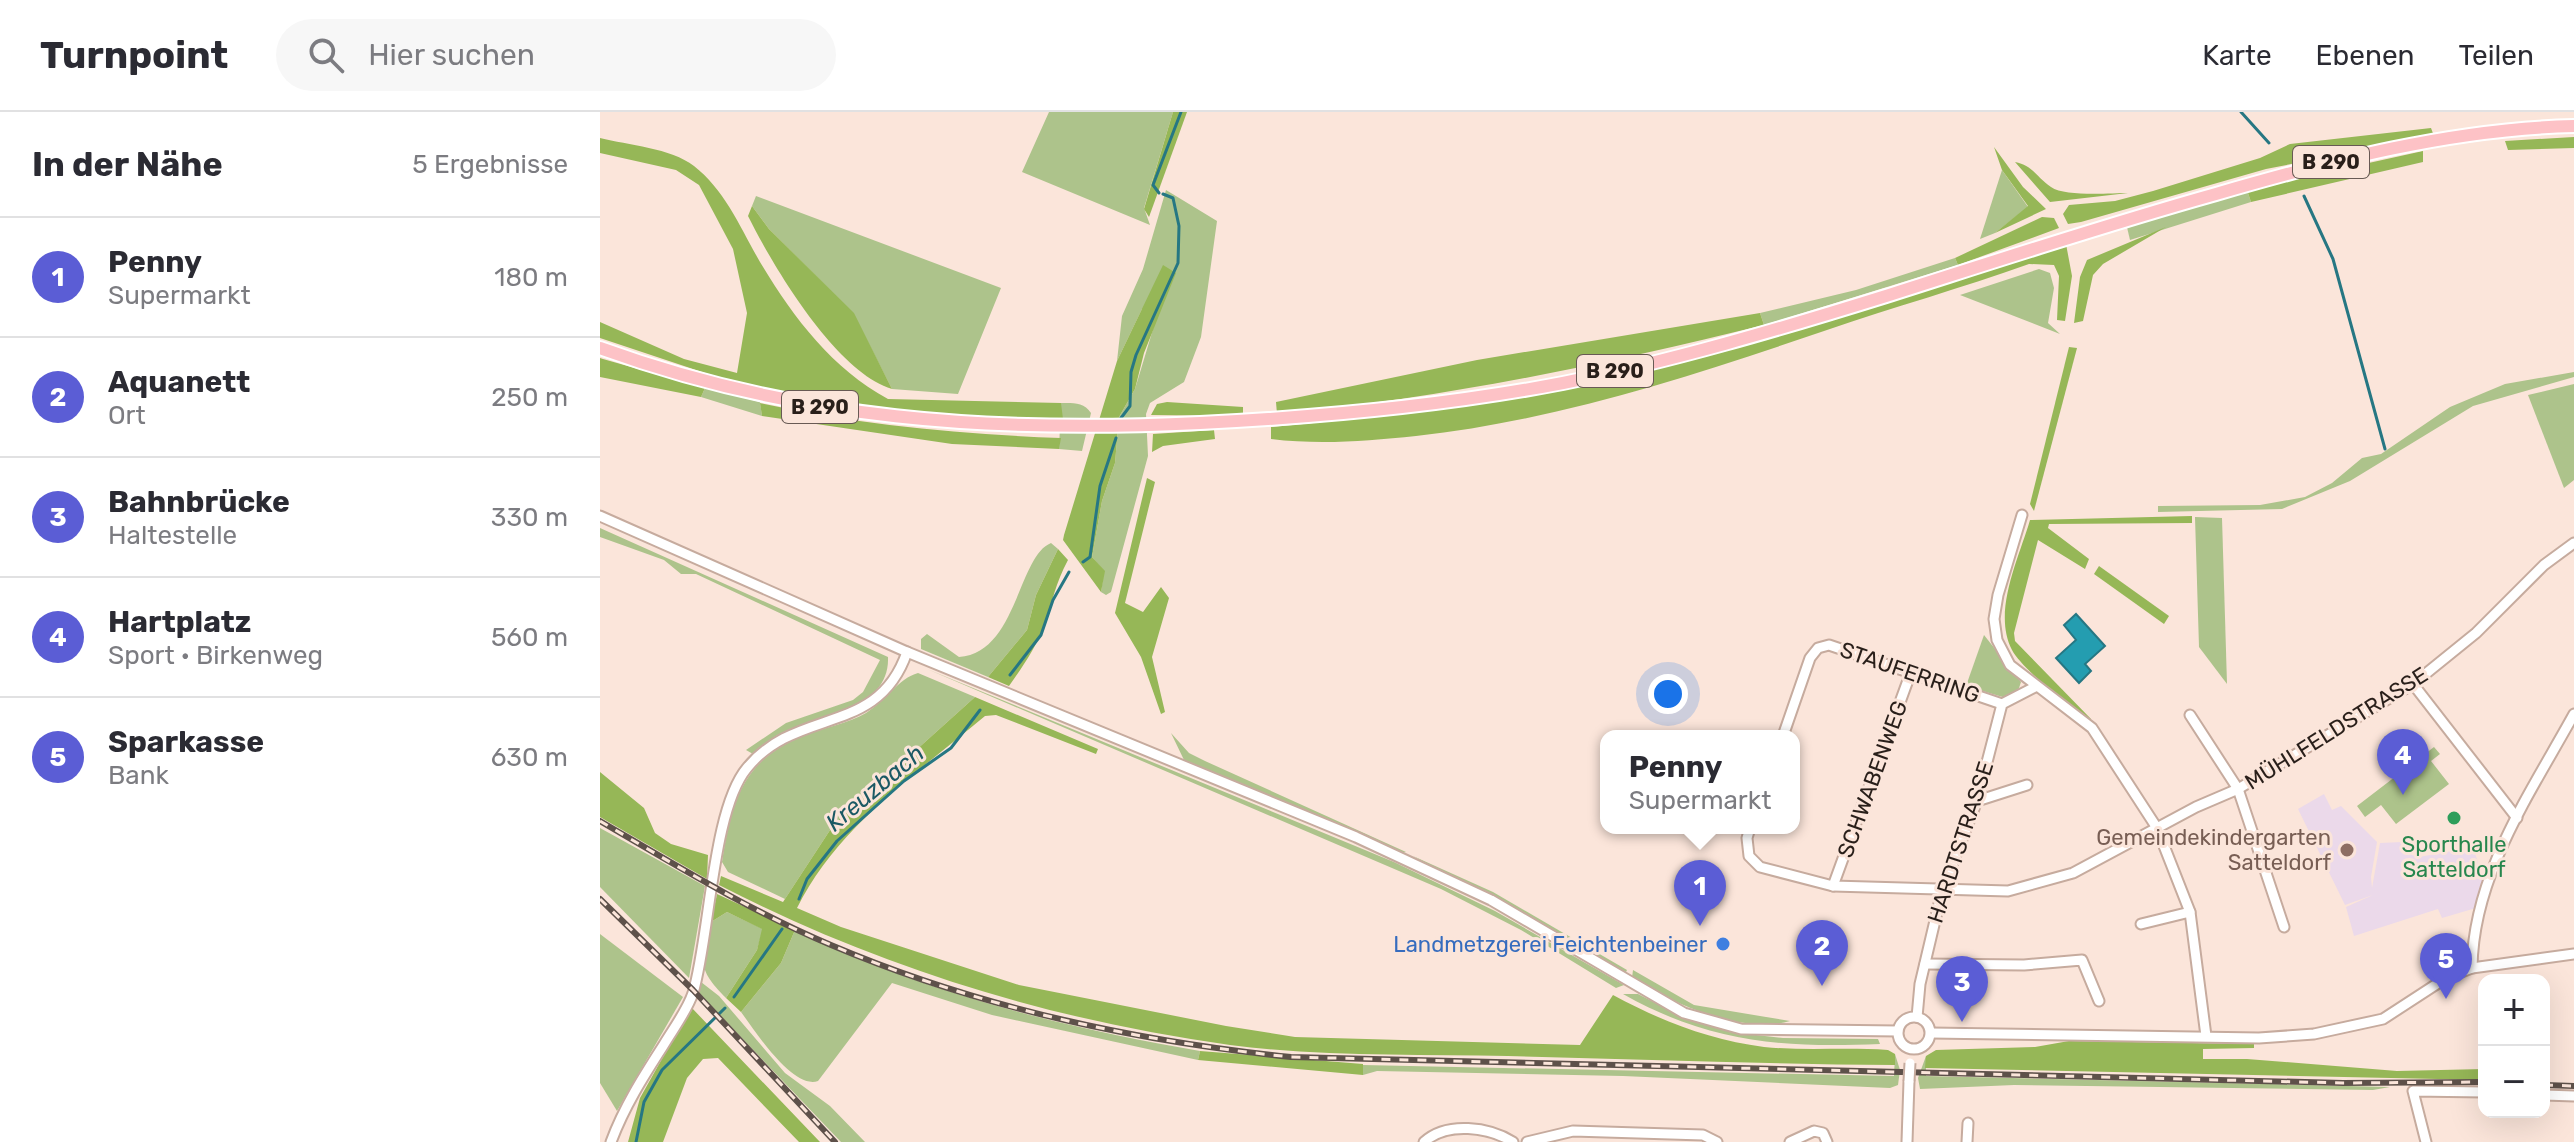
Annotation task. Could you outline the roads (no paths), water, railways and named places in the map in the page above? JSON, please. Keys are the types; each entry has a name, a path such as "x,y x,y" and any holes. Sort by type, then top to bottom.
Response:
{"main road":[{"name":"B 290","path":"600,348 720,385 822,408 911,420 1046,428 1164,425 1430,405 1562,383 1692,354 2094,230 2372,152 2487,133 2574,126"}],"street":[{"path":"2022,515 1994,619 2002,653 2035,687 2049,691 2092,728 2157,828 2190,912 2206,1036"},
{"path":"600,516 907,652 1356,837 1491,900 1664,1004 1708,1020 1769,1030 1898,1031"},
{"name":"MÜHLFELDSTRASSE","path":"1942,891 2008,891 2043,882 2113,854 2157,828 2238,789 2413,684 2476,633 2544,565 2574,543"},
{"name":"STAUFERRING","path":"1785,730 1810,658 1818,648 1840,646 2002,704"},
{"path":"611,1142 627,1105 692,996 727,814 746,769 781,739 802,728 858,712 873,703 897,677 907,652"},
{"name":"SCHWABENWEG","path":"1833,886 1911,672"},
{"path":"2413,684 2517,818"},
{"path":"2002,704 2035,687"},
{"name":"HARDTSTRASSE","path":"1917,1017 1925,964 1942,891 1977,801 2002,704"},
{"path":"2472,968 2478,913 2492,869 2574,714"},
{"path":"2190,715 2238,789 2284,927"},
{"path":"1977,801 2027,785"},
{"path":"1748,834 1749,856 1760,867 1833,886 1942,891"},
{"path":"2141,924 2190,912"},
{"path":"1931,1033 2290,1037 2383,1019 2446,978 2472,968 2574,954"},
{"path":"1925,964 2024,965 2082,960 2099,1001"},
{"path":"1917,1017 1928,1024 1931,1033 1923,1046 1912,1049 1900,1041 1898,1031 1906,1019 1917,1017"},
{"path":"1907,1142 1912,1049"},
{"path":"2425,1140 2413,1091 2478,1092"},
{"path":"2550,1095 2574,1096"},
{"path":"1967,1142 1968,1123"},
{"path":"1424,1142 1432,1134 1461,1129 1496,1132 1513,1142"},
{"path":"1527,1142 1573,1131 1699,1138 1717,1142"},
{"path":"1790,1142 1814,1131 1823,1133 1827,1142"}],"water":[{"path":"2076,614 2105,646 2085,664 2091,671 2079,683 2056,658 2076,640 2064,625"}],"waterway":[{"name":"Kreuzbach","path":"1159,193 1153,185 1181,112"},
{"path":"2241,112 2269,143"},
{"name":"Kreuzbach","path":"1121,418 1130,406 1131,372 1136,355 1178,263 1179,226 1173,198 1163,194"},
{"path":"2304,196 2333,259 2385,449"},
{"name":"Kreuzbach","path":"1083,562 1090,557 1100,486 1116,438"},
{"name":"Kreuzbach","path":"1010,675 1041,635 1053,600 1069,572"},
{"name":"Kreuzbach","path":"799,899 807,879 837,841 904,781 951,748 980,710"},
{"name":"Kreuzbach","path":"734,997 782,929"},
{"name":"Kreuzbach","path":"636,1142 644,1102 662,1070 725,1008"}],"railway":[{"path":"600,821 773,918 886,967 1057,1018 1232,1050 1291,1057 2343,1083 2478,1082"},
{"path":"600,899 693,990 835,1142"},
{"path":"2550,1085 2574,1086"}],"place":[{"name":"Hartplatz","path":"2403,795"},
{"name":"Sporthalle Satteldorf","path":"2454,818"},
{"name":"Gemeindekindergarten Satteldorf","path":"2347,850"},
{"name":"Penny","path":"1700,926"},
{"name":"Landmetzgerei Feichtenbeiner","path":"1723,944"},
{"name":"Aquanett","path":"1822,986"},
{"name":"Sparkasse","path":"2446,999"},
{"name":"Bahnbrücke","path":"1962,1022"}]}
